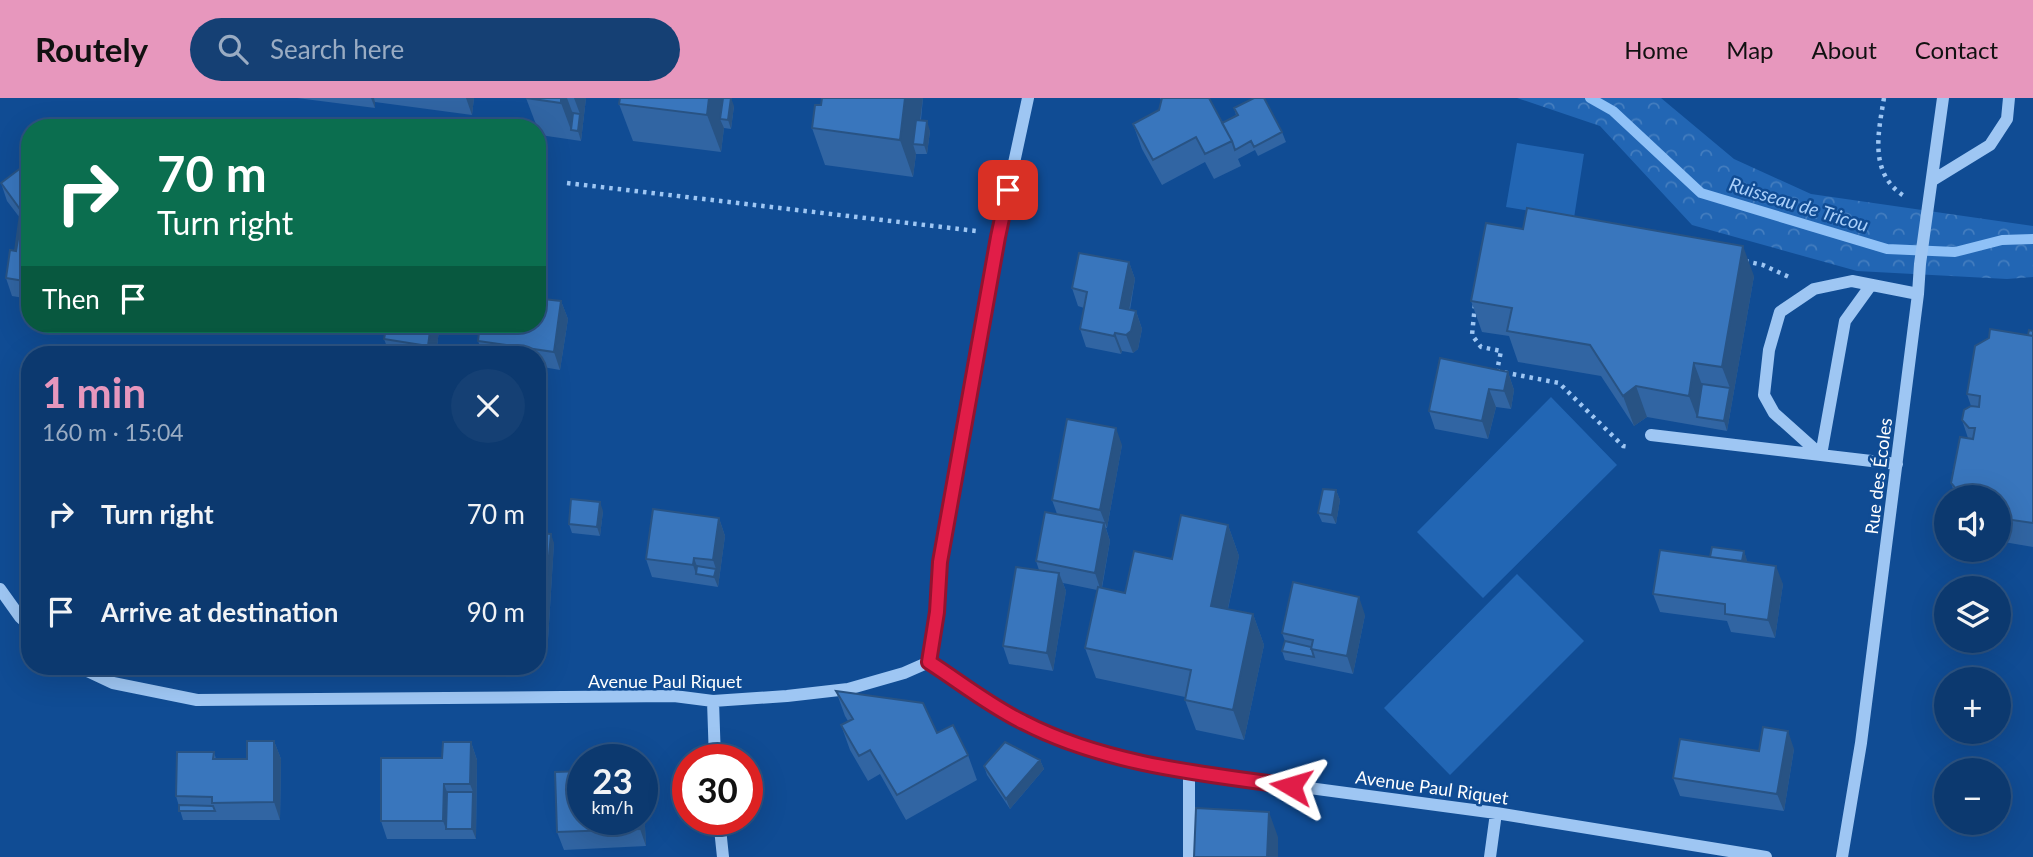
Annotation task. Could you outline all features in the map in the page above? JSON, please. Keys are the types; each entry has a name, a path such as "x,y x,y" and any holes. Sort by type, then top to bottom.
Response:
{"street":[{"path":"929,662 937,612 940,562 998,237 1028,98"},
{"name":"Rue des Écoles","path":"1842,857 1861,743 1943,98"},
{"path":"1933,180 1990,145 2007,119 2009,98"},
{"path":"1821,455 1774,413 1763,395 1769,350 1780,312 1814,289 1852,281 1918,295"},
{"path":"1821,455 1845,321 1871,285"},
{"path":"1651,435 1897,464"},
{"path":"0,589 21,618"},
{"name":"Avenue Paul Riquet","path":"97,675 113,682 197,701 674,696 713,701 848,689 904,673 929,662 1022,722 1072,743 1189,772 1496,813 1766,857"},
{"path":"713,701 714,744"},
{"path":"1189,772 1189,857"},
{"path":"1490,857 1496,813"},
{"path":"721,835 723,857"}],"path":[{"path":"1884,98 1877,144 1885,177 1896,191 1905,197 1929,201"},
{"path":"567,183 975,231"},
{"path":"1735,260 1763,265 1814,289"},
{"path":"1475,303 1472,335 1482,347 1502,351 1497,372 1559,383 1623,446 1636,448"}],"green space":[{"path":"1517,98 1661,98 1734,159 1811,194 2033,226 2033,277 2007,279 1857,271 1692,225 1600,126"},
{"path":"1517,143 1584,154 1574,218 1506,207"},
{"path":"1551,397 1617,465 1483,598 1417,532"},
{"path":"1517,574 1584,641 1450,775 1384,708"}],"building":[{"path":"526,98 561,98 561,103"},
{"path":"620,98 709,98 707,115 619,104"},
{"path":"723,98 731,98 728,120 720,119"},
{"path":"822,98 905,98 900,140 812,128 815,105 821,105"},
{"path":"1162,98 1209,98 1232,141 1205,154 1196,137 1153,160 1133,124 1159,110"},
{"path":"1254,98 1264,98 1282,132 1254,147 1251,141 1235,150 1222,123 1238,115 1234,108"},
{"path":"573,113 580,114 578,131 571,130"},
{"path":"916,120 927,121 924,145 913,144"},
{"path":"21,168 21,211 1,183"},
{"path":"1527,208 1743,246 1722,367 1694,363 1689,396 1636,386 1623,396 1590,345 1507,331 1512,308 1471,301 1486,223 1523,229"},
{"path":"20,214 21,222 15,251"},
{"path":"21,218 21,280 6,278 10,250 16,251"},
{"path":"1079,253 1129,262 1120,308 1136,311 1131,331 1126,335 1115,333 1114,336 1080,329 1087,292 1072,288"},
{"path":"546,299 561,301 554,352 546,351 546,346 513,346 478,341 479,333 546,333"},
{"path":"1990,329 2033,336 2033,523 2011,520 2011,485 1951,483 1960,437 1973,439 1975,428 1969,428 1962,420 1964,410 1971,406 1979,407 1980,396 1967,394 1975,346 1989,338"},
{"path":"385,333 430,333 428,346 384,339"},
{"path":"1440,358 1508,372 1504,391 1489,389 1482,421 1429,411"},
{"path":"1702,384 1730,388 1724,421 1697,417"},
{"path":"1067,419 1116,428 1100,510 1052,500"},
{"path":"1323,489 1336,490 1332,515 1318,513"},
{"path":"571,499 600,502 597,527 569,524"},
{"path":"653,509 719,518 713,560 694,558 693,565 646,559"},
{"path":"1045,512 1104,523 1095,573 1036,561"},
{"path":"1181,515 1228,525 1211,606 1253,614 1233,710 1185,700 1191,670 1085,648 1098,587 1125,593 1134,551 1172,559"},
{"path":"546,534 551,534 547,577 546,574"},
{"path":"1712,547 1744,551 1742,561 1710,557"},
{"path":"1660,550 1776,566 1768,620 1725,614 1725,604 1653,594"},
{"path":"697,566 716,569 714,577 696,574"},
{"path":"1016,567 1059,573 1047,653 1003,646"},
{"path":"1293,582 1359,597 1347,656 1311,649 1313,640 1282,633"},
{"path":"1285,641 1311,647 1314,657 1282,651"},
{"path":"836,691 923,703 937,733 953,725 968,755 897,795 870,750 859,756 841,725 853,719"},
{"path":"1763,727 1788,731 1777,794 1673,778 1680,739 1759,751"},
{"path":"247,741 274,741 274,802 212,803 212,797 176,796 177,752 214,752 213,759 247,759"},
{"path":"443,742 471,742 470,784 444,784 443,821 381,821 381,758 442,758"},
{"path":"1005,742 1040,760 1006,799 984,766"},
{"path":"555,772 567,772 567,832 557,832"},
{"path":"447,792 473,792 472,829 446,829"},
{"path":"179,805 213,806 215,811 179,811"},
{"path":"1196,808 1269,812 1267,857 1194,857"}],"waterway":[{"name":"Ruisseau de Tricou","path":"1590,98 1613,111 1701,193 1887,249 1955,252 2002,240 2033,239"}],"route":[{"path":"1008,190 940,562 937,612 929,662 1022,722 1072,743 1189,772 1291,786"}]}
